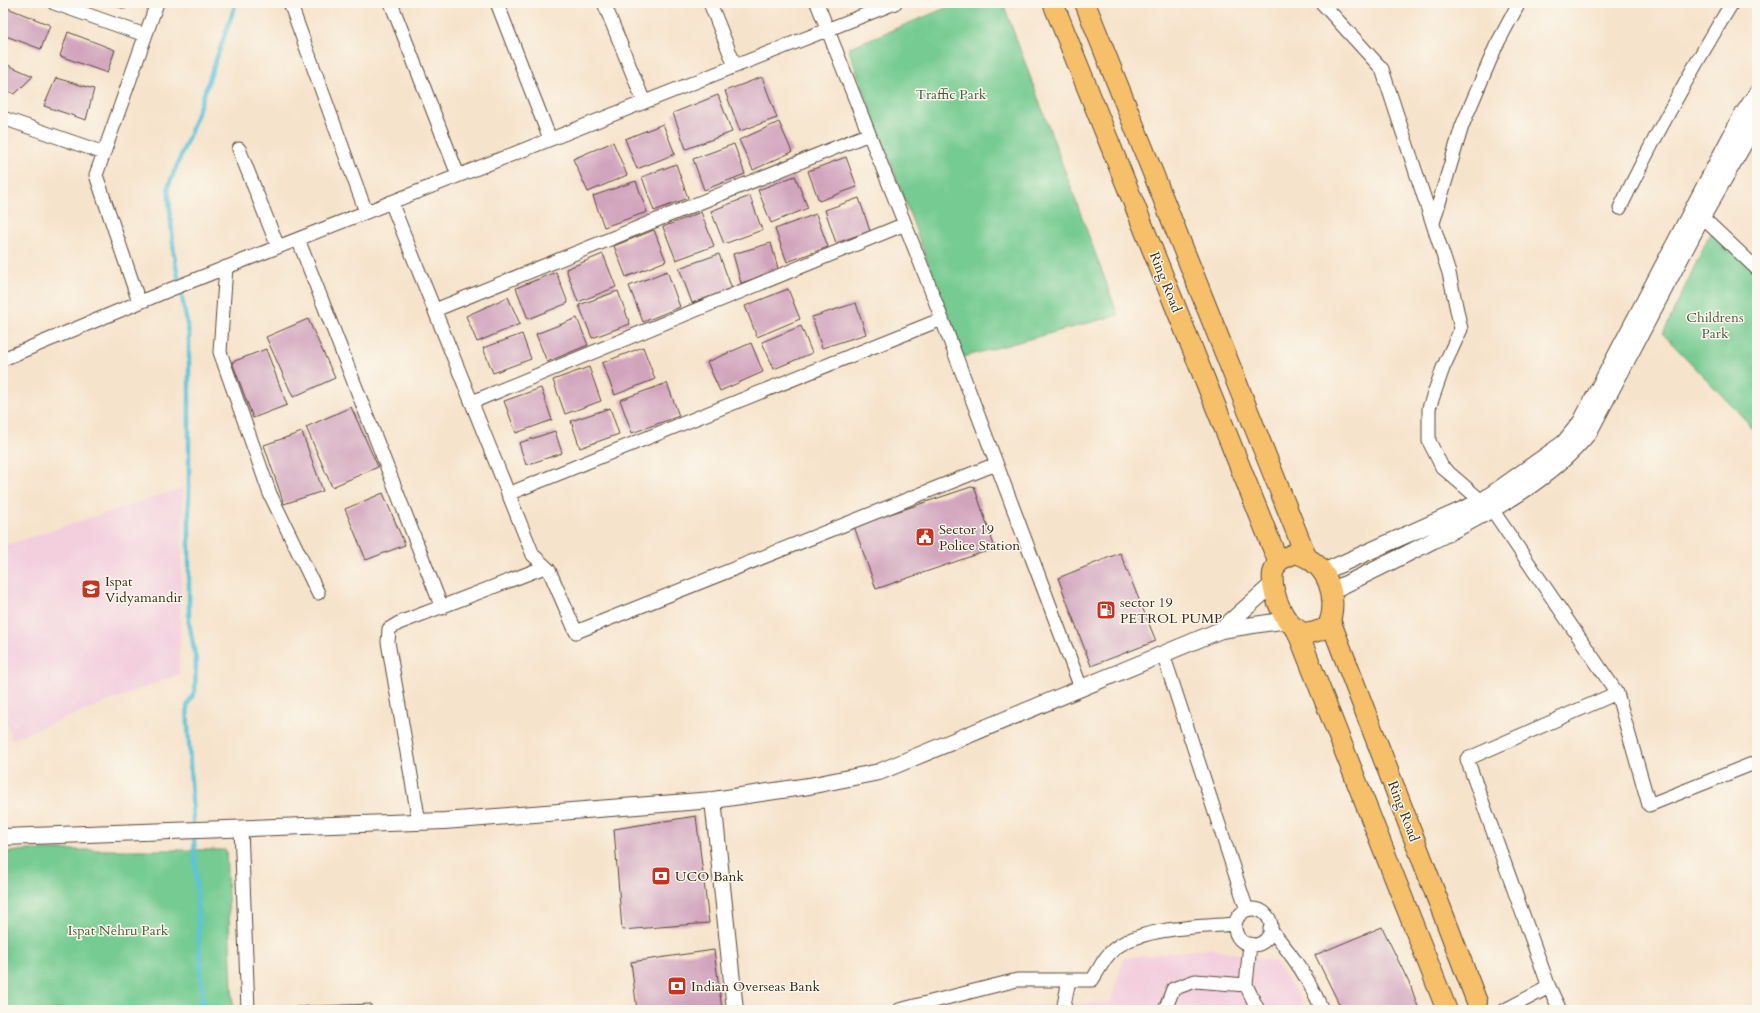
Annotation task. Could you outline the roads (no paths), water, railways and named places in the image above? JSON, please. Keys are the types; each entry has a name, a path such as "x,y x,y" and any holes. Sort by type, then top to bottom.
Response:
{"main road":[{"name":"Ring Road","path":"1053,3 1278,561"},
{"name":"Ring Road","path":"1085,3 1306,556"},
{"path":"1291,624 1309,633 1328,628 1333,613 1329,581 1323,572 1306,556 1296,553 1278,561 1273,573 1278,605 1291,624 1445,1009 1455,1002 1466,999 1482,1006"},
{"name":"Ring Road","path":"1330,620 1482,1006"}],"street":[{"path":"54,3 145,35"},
{"path":"139,302 96,176 157,3"},
{"path":"290,3 366,212"},
{"path":"391,3 458,175"},
{"path":"497,3 550,139"},
{"path":"604,3 644,102"},
{"path":"710,3 735,66"},
{"path":"817,3 942,319 1081,688"},
{"path":"3,360 226,267 895,3"},
{"path":"1322,3 1382,69 1449,273 1462,329 1443,368 1429,408 1428,441 1442,467 1487,506 1617,693 1649,805 1757,762"},
{"path":"1433,223 1462,126 1496,46 1519,3"},
{"path":"1620,208 1656,134 1693,67 1732,3"},
{"path":"1331,591 1487,506 1564,443 1581,422 1741,117 1757,93"},
{"path":"3,118 104,153"},
{"path":"1323,572 1527,489 1578,446 1589,432 1702,217 1757,121"},
{"path":"435,310 869,134"},
{"path":"239,149 278,247"},
{"path":"391,202 533,555 549,570 576,632 996,464"},
{"path":"1702,217 1757,269"},
{"path":"472,402 905,224"},
{"path":"298,239 442,608"},
{"path":"226,267 220,352 270,494 318,593"},
{"path":"508,494 942,319"},
{"path":"419,822 388,642 389,630 394,626 546,567"},
{"path":"1221,630 1274,583"},
{"path":"3,836 419,822 713,800 809,786 879,772 1221,630 1291,624"},
{"path":"1163,654 1247,910"},
{"path":"1560,1010 1549,987 1467,759 1617,693"},
{"path":"713,800 735,1010"},
{"path":"241,828 248,1010"},
{"path":"1255,909 1263,912 1270,921 1270,929 1264,941 1250,944 1242,941 1238,937 1235,930 1235,924 1238,917 1247,910 1255,909"},
{"path":"899,1010 1017,980 1092,980 1110,952 1132,937 1161,932 1235,924"},
{"path":"1270,929 1291,953 1316,993 1322,1010"},
{"path":"1250,944 1246,985 1258,1010"},
{"path":"1063,1010 1069,980"},
{"path":"1165,1010 1173,989 1195,981 1246,985"},
{"path":"1505,1010 1549,987"}],"waterway":[{"path":"203,1010 187,706 195,691 196,660 189,622 189,334 174,255 168,187 191,131 236,3"}],"place":[{"name":"Sector 19 Police Station","path":"925,537"},
{"name":"Ispat Vidyamandir","path":"91,589"},
{"name":"sector 19 PETROL PUMP","path":"1106,610"},
{"name":"UCO Bank","path":"661,876"},
{"name":"Indian Overseas Bank","path":"677,986"}],"park label":[{"name":"Traffic Park","path":"951,94"},
{"name":"Childrens Park","path":"1715,326"},
{"name":"Ispat Nehru Park","path":"118,930"}]}
